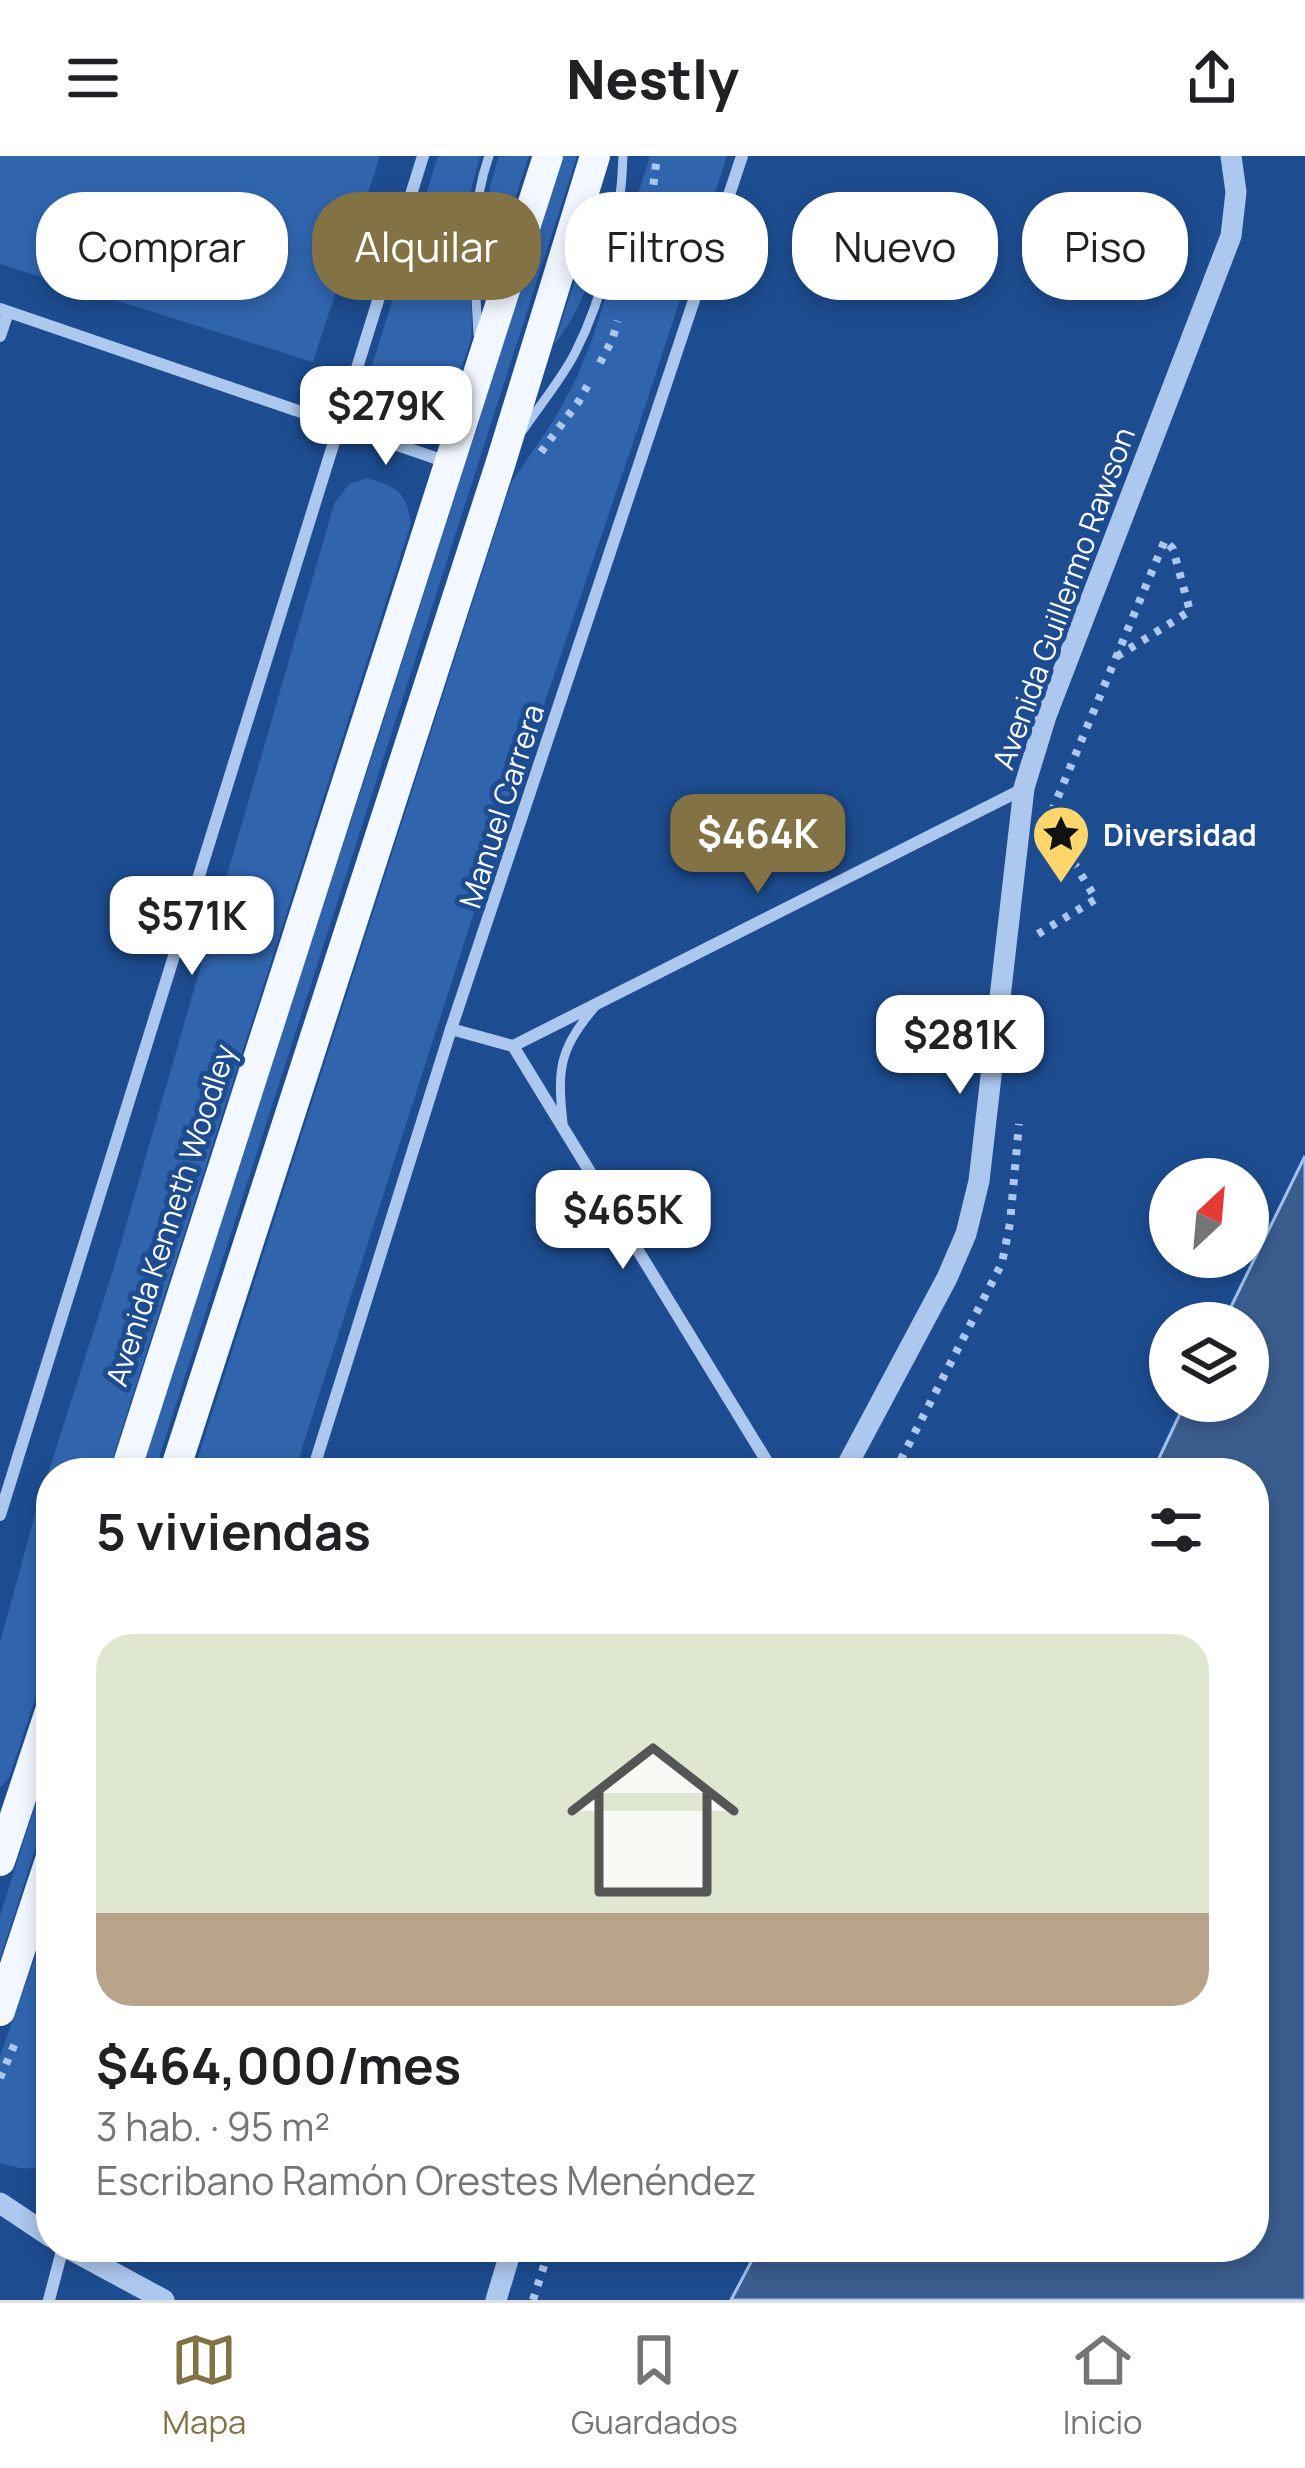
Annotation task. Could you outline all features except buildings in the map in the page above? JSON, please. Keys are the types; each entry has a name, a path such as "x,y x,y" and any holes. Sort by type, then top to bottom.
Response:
{"main road":[{"name":"Avenida Kenneth Woodley","path":"130,1458 548,156"},
{"path":"179,1458 595,156"},
{"path":"1,1854 36,1752"},
{"path":"0,2011 36,1902"}],"street":[{"path":"0,1515 423,156"},
{"name":"Manuel Carrera","path":"317,1458 452,1029 742,156"},
{"name":"Avenida Guillermo Rawson","path":"851,1458 966,1234 980,1180 1024,788 1046,716 1231,236 1236,192 1231,156"},
{"path":"0,336 4,310 448,463"},
{"path":"452,1029 513,1046 1024,788"},
{"path":"513,1046 765,1458"},
{"path":"0,2203 36,2227"},
{"path":"49,2300 60,2262"},
{"path":"93,2262 164,2300"},
{"path":"496,2300 507,2262"}],"lane":[{"path":"479,369 473,226 489,156"},
{"path":"500,464 574,354 601,289 622,196 623,156"},
{"path":"564,1129 558,1081 565,1051 598,1003"}],"path":[{"path":"1165,541 1173,549 1190,610 1116,657 1148,579 1165,541"},
{"path":"1038,934 1096,899 1050,824"},
{"path":"533,2300 545,2262"}],"shaded area":[{"path":"0,156 380,156 368,192 312,192 312,300 333,300 313,362 115,300 288,300 288,192 36,192 36,275 0,264"},
{"path":"438,156 480,156 470,192 427,192"},
{"path":"499,156 529,156 517,192 489,192"},
{"path":"563,156 577,156 541,268 541,225"},
{"path":"650,156 727,156 715,192 639,192"},
{"path":"393,300 471,300 471,339 443,423 427,437 403,443 362,431 357,413"},
{"path":"517,300 531,300 159,1458 145,1458"},
{"path":"569,300 580,300 564,331 554,344"},
{"path":"605,300 680,300 487,872 299,1458 198,1458 511,483 576,379"},
{"path":"367,478 398,492 411,523 113,1458 53,1458 114,1267 334,504 349,484"},
{"path":"1305,1156 1305,2300 731,2300 751,2262 1269,2262 1269,1458 1159,1458 1176,1422 1269,1422 1269,1302 1233,1302 1245,1278 1269,1278 1269,1229"},
{"path":"35,1514 36,1696 9,1778 0,1788 0,1643"},
{"path":"36,1802 36,1847 0,1959 0,1916"},
{"path":"36,1954 36,2167 0,2163 0,2056"}],"place":[{"name":"Diversidad","path":"1061,885"}]}
